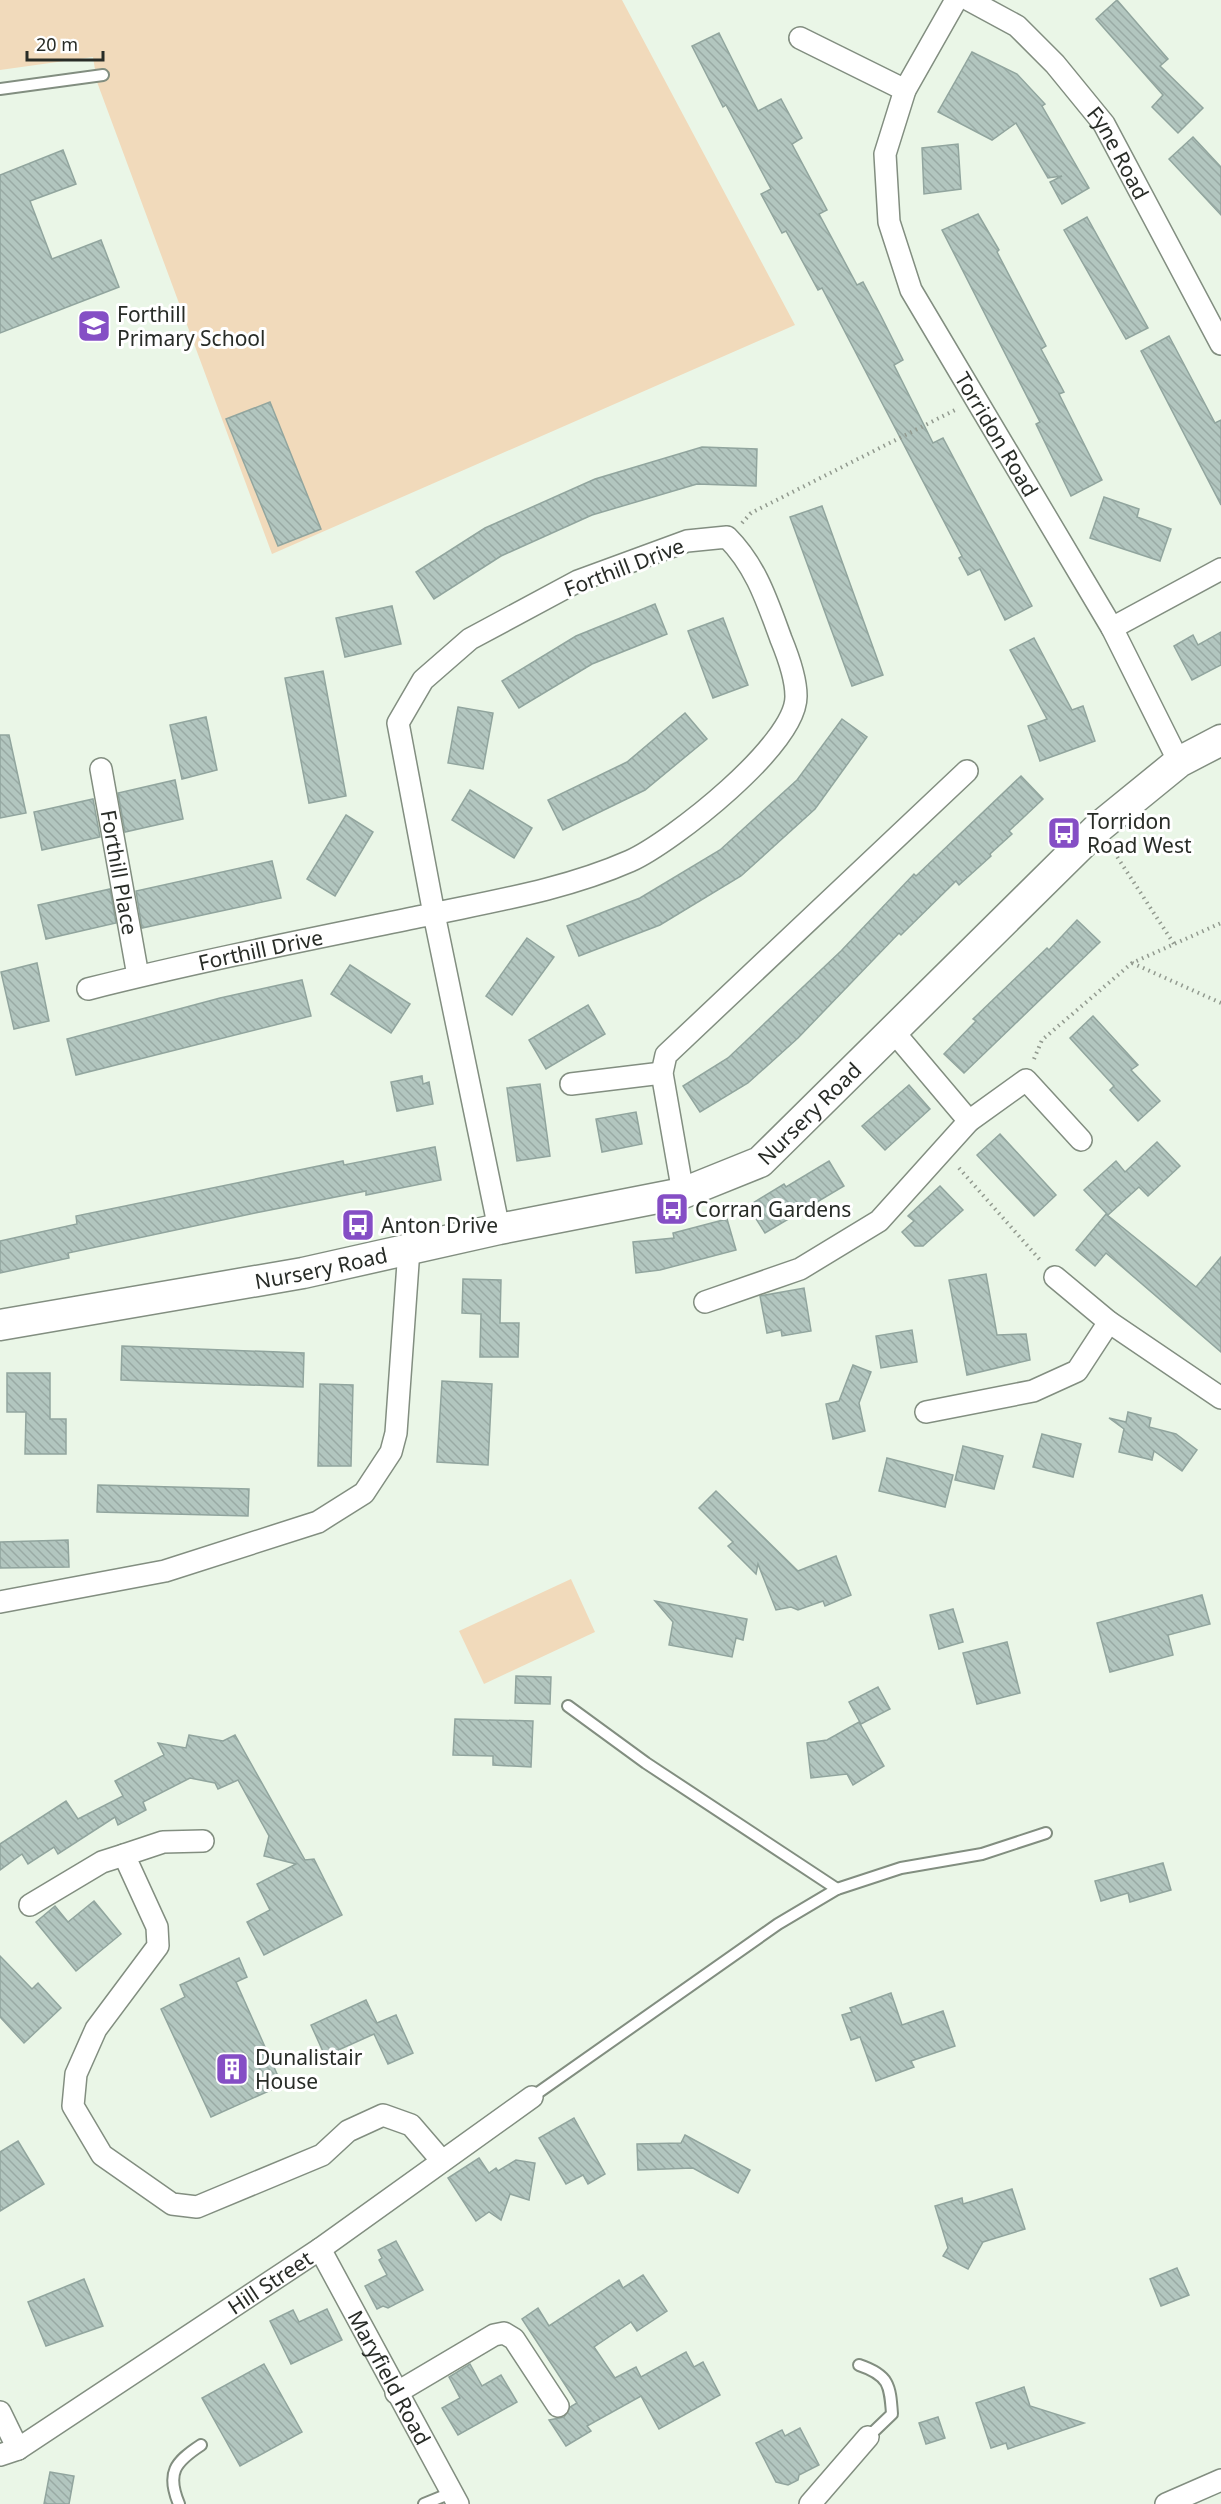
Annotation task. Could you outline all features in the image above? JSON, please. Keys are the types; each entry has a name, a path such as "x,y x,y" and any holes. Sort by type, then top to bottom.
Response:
{"street":[{"name":"Torridon Road","path":"956,0 904,90 885,154 889,222 911,290 1112,628 1179,762"},
{"name":"Fyne Road","path":"969,0 1017,26 1055,64 1104,124 1221,344"},
{"path":"800,38 904,90"},
{"name":"Forthill Drive","path":"88,988 138,976 434,914 546,891 632,860 705,811 760,759 788,723 796,697 788,658 766,597 746,555 727,537 687,541 578,580 470,639 423,680 398,723 434,914 499,1229"},
{"path":"1112,628 1221,569"},
{"name":"Nursery Road","path":"0,1325 303,1273 499,1229 683,1192 760,1162 1098,828 1179,762 1221,740"},
{"name":"Forthill Place","path":"101,769 138,976"},
{"path":"683,1192 662,1073 666,1055 967,771"},
{"path":"893,1031 969,1121"},
{"path":"571,1083 662,1073"},
{"path":"705,1302 800,1269 879,1221 944,1152 969,1121 1026,1080 1081,1140"},
{"path":"0,1602 165,1571 318,1522 364,1493 391,1452 396,1433 409,1249"},
{"path":"1055,1277 1109,1322 1221,1398"},
{"path":"926,1412 1033,1391 1077,1371 1109,1322"},
{"path":"30,1905 102,1862 163,1842 203,1841"},
{"path":"124,1855 157,1927 158,1946 96,2029 76,2074 73,2106 102,2155 172,2204 197,2207 322,2155 348,2131 383,2115 411,2125 442,2162"},
{"name":"Hill Street","path":"9,2452 320,2249 532,2097"},
{"name":"Maryfield Road","path":"320,2249 454,2499"},
{"path":"396,2393 494,2335 504,2333 513,2339 558,2406"},
{"path":"0,2412 9,2452"},
{"path":"810,2504 868,2437"},
{"path":"1166,2504 1221,2480"}],"lane":[{"path":"0,89 103,75"},
{"path":"568,1706 646,1763 837,1889"},
{"path":"532,2097 778,1924 837,1889 901,1868 982,1854 1046,1833"},
{"path":"859,2365 874,2370 891,2388 892,2414 868,2437"},
{"path":"179,2504 171,2486 180,2460 201,2445"},
{"path":"424,2504 454,2499"}],"path":[{"path":"727,537 751,513 977,399"},
{"path":"1098,828 1174,944"},
{"path":"1026,1080 1041,1040 1132,963 1221,923"},
{"path":"1132,963 1221,1003"},
{"path":"944,1152 999,1211 1055,1277"}],"shaded area":[{"path":"0,0 622,0 795,325 272,554 97,82 93,57 0,70"},
{"path":"571,1579 595,1632 484,1684 459,1631"}],"building":[{"path":"1117,0 1168,59 1160,66 1203,108 1178,133 1152,107 1163,95 1096,19"},
{"path":"719,33 758,111 781,99 802,138 792,144 827,210 819,214 857,285 863,282 903,360 894,365 933,443 943,438 1032,606 1005,620 980,569 968,575 959,558 962,556 822,288 818,290 786,231 782,233 761,194 771,189 726,105 723,107 692,46"},
{"path":"972,52 1017,74 1045,104 1042,106 1089,188 1062,204 1050,182 1062,176 1048,178 1016,123 992,140 938,112"},
{"path":"1193,137 1221,167 1221,215 1169,159"},
{"path":"958,144 961,189 924,194 922,148"},
{"path":"63,150 76,184 30,201 52,259 101,240 119,287 0,333 0,175"},
{"path":"978,214 999,250 997,252 1046,346 1041,349 1064,392 1059,394 1102,480 1071,496 1036,424 1040,422 942,230"},
{"path":"1087,217 1148,328 1126,339 1064,230"},
{"path":"1169,336 1215,423 1221,420 1221,505 1141,351"},
{"path":"270,402 321,529 278,546 226,419"},
{"path":"702,447 757,449 756,486 697,484 592,515 501,556 434,599 416,572 485,528 595,479"},
{"path":"1104,497 1139,509 1137,517 1171,529 1160,561 1090,538"},
{"path":"822,506 883,675 852,686 790,517"},
{"path":"655,604 667,634 592,664 519,708 502,681 576,636"},
{"path":"392,606 401,644 345,657 336,618"},
{"path":"723,618 748,685 713,698 688,631"},
{"path":"1221,632 1221,665 1192,680 1174,646 1193,635 1198,645"},
{"path":"1034,638 1072,710 1083,706 1095,741 1040,761 1028,726 1047,719 1010,650"},
{"path":"323,671 346,796 309,803 285,678"},
{"path":"458,707 493,713 483,769 448,763"},
{"path":"685,713 707,739 645,790 563,830 548,800 627,762"},
{"path":"206,717 217,770 182,779 170,725"},
{"path":"842,719 867,737 815,809 741,876 660,925 579,956 567,926 640,898 720,850 797,780"},
{"path":"0,735 9,735 26,813 0,818"},
{"path":"1021,776 1043,799 1009,831 1012,834 990,854 991,856 959,885 956,881 901,935 899,933 798,1038 748,1083 700,1112 683,1086 728,1058 841,951 914,874 916,876"},
{"path":"175,780 183,819 125,832 118,793"},
{"path":"470,790 532,828 514,858 452,820"},
{"path":"93,799 100,837 42,850 34,812"},
{"path":"346,815 373,832 335,896 307,879"},
{"path":"272,861 281,898 142,928 136,891"},
{"path":"110,889 116,923 46,939 38,905"},
{"path":"1077,920 1100,942 964,1073 944,1054 976,1021 973,1019 1047,948 1049,950"},
{"path":"527,938 554,957 512,1015 486,996"},
{"path":"37,963 49,1021 14,1029 1,972"},
{"path":"350,965 410,1004 391,1033 331,994"},
{"path":"302,980 311,1016 76,1075 67,1039 220,998"},
{"path":"588,1005 605,1034 546,1069 529,1040"},
{"path":"1093,1016 1138,1065 1131,1070 1160,1101 1138,1121 1110,1090 1114,1086 1070,1038"},
{"path":"422,1076 423,1084 429,1082 433,1104 397,1111 391,1082"},
{"path":"540,1084 550,1156 517,1161 507,1088"},
{"path":"909,1085 930,1109 885,1150 862,1126"},
{"path":"636,1112 642,1144 602,1152 596,1119"},
{"path":"1000,1134 1056,1195 1034,1216 977,1155"},
{"path":"1157,1142 1180,1166 1148,1196 1139,1187 1108,1215 1084,1190 1116,1161 1125,1172"},
{"path":"435,1147 441,1180 366,1195 366,1191 255,1213 68,1253 69,1258 0,1273 0,1241 77,1224 76,1216 343,1161 344,1165"},
{"path":"829,1161 844,1186 765,1233 748,1206 784,1184 786,1187"},
{"path":"940,1186 963,1210 923,1246 915,1246 902,1232 914,1221 908,1216"},
{"path":"1106,1214 1196,1287 1221,1257 1221,1352 1106,1253 1095,1266 1076,1250"},
{"path":"727,1219 736,1250 660,1270 636,1273 633,1242 674,1238 673,1233"},
{"path":"986,1274 997,1335 1026,1334 1030,1360 967,1375 949,1280"},
{"path":"463,1279 501,1280 500,1323 519,1323 518,1357 480,1357 481,1314 462,1313"},
{"path":"804,1288 811,1331 782,1336 781,1330 767,1333 760,1296"},
{"path":"912,1330 917,1362 881,1368 876,1336"},
{"path":"122,1346 304,1353 303,1387 121,1380"},
{"path":"853,1365 871,1372 859,1403 865,1431 833,1439 826,1404 839,1401"},
{"path":"7,1373 50,1373 50,1419 66,1419 66,1454 25,1454 26,1412 7,1412"},
{"path":"442,1381 492,1384 488,1465 437,1462"},
{"path":"320,1384 353,1385 351,1466 318,1466"},
{"path":"1128,1412 1151,1418 1149,1427 1176,1434 1197,1450 1182,1471 1154,1451 1152,1460 1119,1452 1124,1429 1109,1418 1126,1422"},
{"path":"1042,1434 1081,1444 1073,1477 1033,1467"},
{"path":"963,1446 1003,1456 994,1489 955,1480"},
{"path":"887,1458 953,1475 945,1507 879,1491"},
{"path":"98,1485 249,1489 248,1516 97,1512"},
{"path":"716,1491 798,1571 836,1556 851,1595 825,1606 823,1601 798,1610 791,1607 776,1610 758,1564 756,1574 728,1546 733,1542 699,1508"},
{"path":"68,1540 69,1567 0,1568 0,1542"},
{"path":"1202,1595 1210,1624 1168,1635 1173,1655 1110,1672 1097,1623"},
{"path":"655,1601 747,1619 743,1640 736,1638 732,1657 669,1645 673,1622"},
{"path":"953,1609 963,1642 939,1649 930,1615"},
{"path":"1007,1642 1020,1693 977,1704 963,1653"},
{"path":"516,1676 551,1677 550,1704 515,1703"},
{"path":"878,1687 890,1709 861,1724 849,1702"},
{"path":"455,1719 533,1721 531,1767 493,1765 493,1756 453,1755"},
{"path":"859,1722 884,1766 853,1785 847,1774 811,1778 807,1743 827,1740"},
{"path":"189,1735 223,1741 235,1735 305,1860 314,1859 342,1915 264,1955 247,1922 270,1910 257,1884 296,1864 264,1856 269,1836 238,1780 218,1789 215,1783 190,1778 143,1802 146,1810 118,1825 115,1817 58,1854 54,1847 28,1864 22,1854 0,1870 0,1844 66,1801 78,1819 123,1796 115,1781 164,1755 158,1743 186,1748"},
{"path":"1163,1863 1171,1890 1130,1902 1128,1893 1101,1901 1095,1881"},
{"path":"94,1901 121,1934 76,1971 36,1922 55,1906 68,1922"},
{"path":"0,1956 32,1989 38,1983 61,2008 24,2043 0,2017"},
{"path":"239,1958 247,1977 236,1982 282,2085 211,2117 161,2009 185,1997 180,1985"},
{"path":"891,1993 902,2025 943,2011 955,2046 911,2061 914,2067 876,2081 860,2037 851,2040 842,2015 852,2012 850,2008"},
{"path":"366,2000 377,2023 396,2015 413,2053 388,2064 374,2034 325,2056 311,2025"},
{"path":"574,2118 605,2174 588,2184 583,2175 566,2184 539,2138"},
{"path":"685,2135 750,2170 738,2193 693,2168 638,2170 637,2144 681,2143"},
{"path":"18,2141 44,2184 0,2211 0,2152"},
{"path":"479,2158 489,2173 496,2168 498,2171 516,2160 535,2163 529,2200 510,2194 501,2220 489,2212 476,2221 448,2178"},
{"path":"1012,2189 1025,2229 983,2242 968,2269 943,2256 948,2248 935,2206 962,2198 963,2204"},
{"path":"396,2241 423,2290 388,2308 383,2306 377,2309 365,2286 387,2275 379,2260 382,2258 378,2250"},
{"path":"1177,2268 1189,2295 1161,2306 1150,2279"},
{"path":"643,2275 667,2311 637,2331 631,2322 594,2347 615,2378 636,2367 641,2377 686,2352 694,2367 703,2362 720,2395 659,2429 641,2396 587,2426 591,2431 566,2446 549,2420 564,2417 570,2407 577,2403 522,2319 538,2308 549,2326 619,2280 623,2288"},
{"path":"84,2279 103,2326 46,2346 28,2302"},
{"path":"327,2309 342,2340 291,2364 270,2321 293,2310 299,2322"},
{"path":"264,2364 302,2432 240,2466 202,2398"},
{"path":"470,2364 482,2386 501,2375 517,2402 458,2435 442,2408 460,2398 449,2377"},
{"path":"1024,2387 1030,2406 1084,2423 1008,2449 1006,2443 991,2448 976,2403"},
{"path":"938,2417 945,2438 926,2444 919,2423"},
{"path":"800,2428 819,2465 799,2475 798,2480 788,2485 776,2482 756,2443 782,2430 785,2436"},
{"path":"50,2472 74,2476 69,2504 44,2504"}],"place":[{"name":"Forthill Primary School","path":"94,326"},
{"name":"Torridon Road West","path":"1064,833"},
{"name":"Corran Gardens","path":"672,1209"},
{"name":"Anton Drive","path":"358,1225"},
{"name":"Dunalistair House","path":"232,2069"}]}
